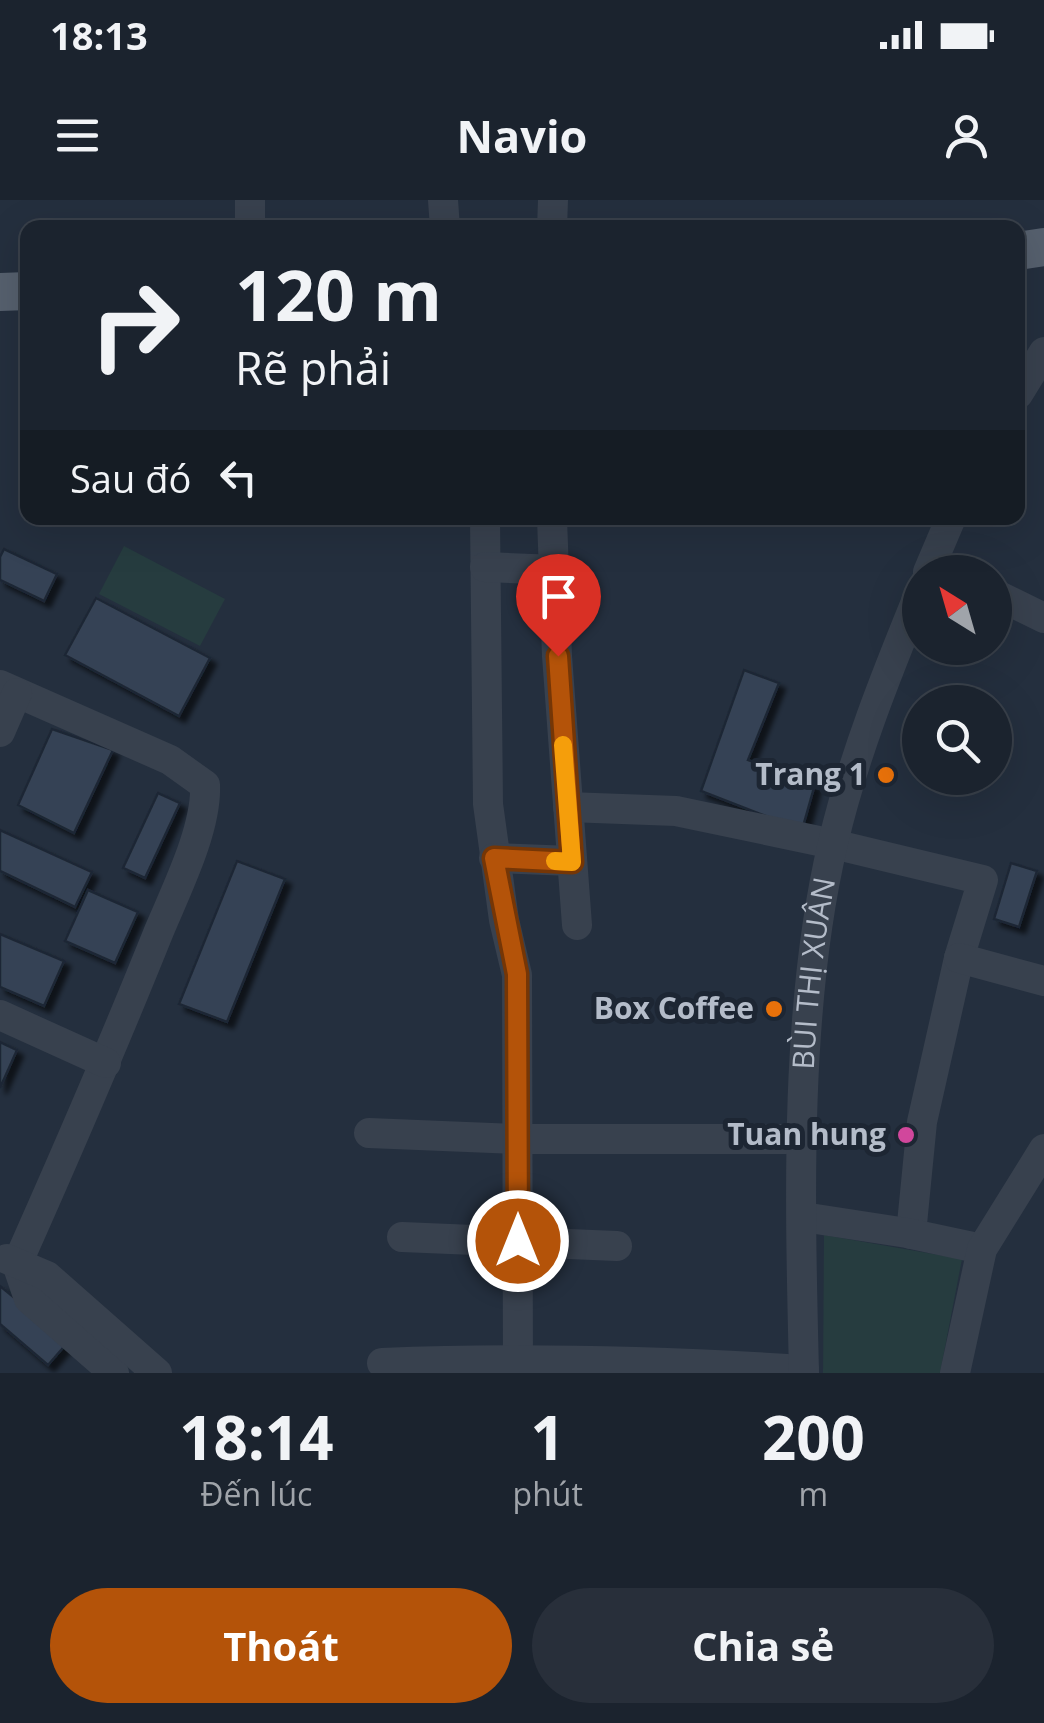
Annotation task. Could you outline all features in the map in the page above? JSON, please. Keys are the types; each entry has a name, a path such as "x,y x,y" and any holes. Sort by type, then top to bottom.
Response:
{"street":[{"path":"1025,383 1044,352"},
{"path":"484,525 488,804 494,858 517,974 520,1048 516,1139 518,1365"},
{"path":"552,525 578,926"},
{"name":"BÙI THỊ XUÂN","path":"939,555 950,525"},
{"path":"485,566 555,570"},
{"path":"1012,602 1044,618"},
{"name":"BÙI THỊ XUÂN","path":"804,1372 804,1138 810,982 833,844 859,756 902,649"},
{"path":"0,732 9,689 170,760 205,785 206,802 182,875 106,1063 8,1260"},
{"path":"568,808 676,811 983,880 959,958 922,1122 912,1234"},
{"path":"494,858 572,862"},
{"path":"959,958 1044,981"},
{"path":"0,1014 106,1063"},
{"path":"368,1133 516,1139 804,1138"},
{"path":"955,1373 982,1249 1044,1149"},
{"path":"803,1217 982,1249"},
{"path":"402,1237 617,1246"},
{"path":"8,1260 29,1299 114,1373"},
{"path":"8,1260 47,1276 157,1373"},
{"path":"382,1363 695,1363 804,1372"}],"green space":[{"path":"124,546 225,599 200,646 99,594"},
{"path":"824,1235 962,1259 940,1373 823,1373"}],"building":[{"path":"4,549 57,574 44,601 0,580"},
{"path":"96,598 210,658 179,716 65,655"},
{"path":"744,670 779,683 748,760 815,784 802,830 701,791"},
{"path":"52,729 113,750 74,833 18,805"},
{"path":"158,793 180,803 145,878 123,868"},
{"path":"0,830 92,872 75,907 0,871"},
{"path":"237,861 285,879 227,1022 179,1004"},
{"path":"1011,863 1037,871 1019,927 994,919"},
{"path":"88,890 138,912 115,963 65,941"},
{"path":"0,934 64,961 44,1006 0,987"},
{"path":"0,1042 17,1050 0,1088"},
{"path":"0,1286 68,1342 48,1365 0,1324"}],"slow traffic":[{"path":"555,861 572,862 563,745"}],"place":[{"name":"Trang 1","path":"886,775"},
{"name":"Box Coffee","path":"774,1009"},
{"name":"Tuan hung","path":"906,1135"}],"route":[{"path":"518,1241 517,974 494,858 572,862 558,656"}]}
